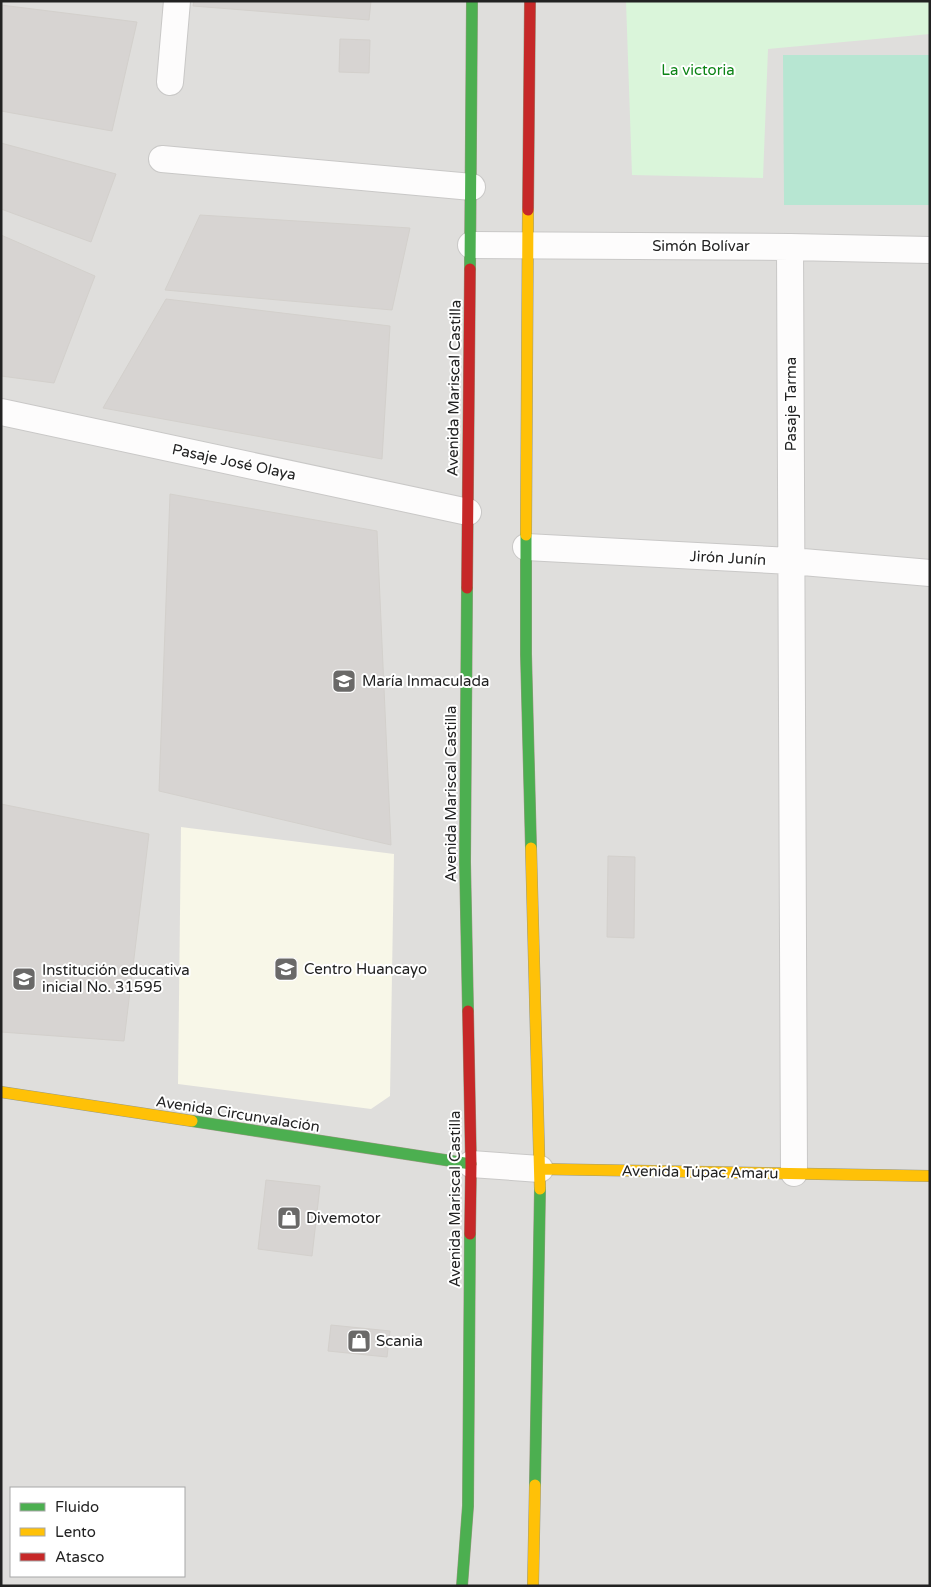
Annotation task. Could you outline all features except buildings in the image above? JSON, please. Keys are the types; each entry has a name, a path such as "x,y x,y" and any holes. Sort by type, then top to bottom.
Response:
{"main road":[{"name":"Avenida Mariscal Castilla","path":"462,1586 468,1506 471,1164 465,862 472,187 472,1"},
{"path":"530,1 527,245 526,654 540,1168 533,1586"},
{"name":"Avenida Circunvalación","path":"1,1092 471,1164"},
{"name":"Avenida Túpac Amaru","path":"540,1168 930,1176"}],"street":[{"path":"170,82 177,1"},
{"path":"162,159 472,187"},
{"name":"Simón Bolívar","path":"471,245 930,250"},
{"name":"Pasaje Tarma","path":"790,247 794,1174"},
{"name":"Pasaje José Olaya","path":"1,412 468,512"},
{"name":"Jirón Junín","path":"526,547 791,562 930,573"},
{"name":"Avenida Túpac Amaru","path":"471,1164 540,1168"}],"shaded area":[{"path":"1,1 930,1 930,1586 1,1586"},
{"name":"Centro Huancayo","path":"181,827 394,854 390,1096 371,1109 178,1084"}],"green space":[{"name":"La victoria","path":"626,1 930,1 930,34 768,49 763,178 632,175"},
{"path":"783,55 930,55 930,205 784,205"}],"traffic: fast":[{"path":"470,269 472,1"},
{"path":"526,535 526,654 531,848"},
{"path":"467,588 465,862 468,1011"},
{"path":"192,1121 471,1164"},
{"path":"535,1485 540,1189"},
{"path":"462,1586 468,1506 470,1234"}],"traffic: slow":[{"path":"526,535 528,210"},
{"path":"531,848 540,1189"},
{"path":"1,1092 192,1121"},
{"path":"540,1169 930,1176"},
{"path":"533,1586 535,1485"}],"traffic: jam":[{"path":"528,210 530,1"},
{"path":"467,588 470,269"},
{"path":"468,1011 471,1164 470,1234"}],"place":[{"name":"María Inmaculada","path":"344,681"},
{"name":"Centro Huancayo","path":"286,969"},
{"name":"Institución educativa inicial No. 31595","path":"24,979"},
{"name":"Divemotor","path":"289,1218"},
{"name":"Scania","path":"359,1341"}]}
